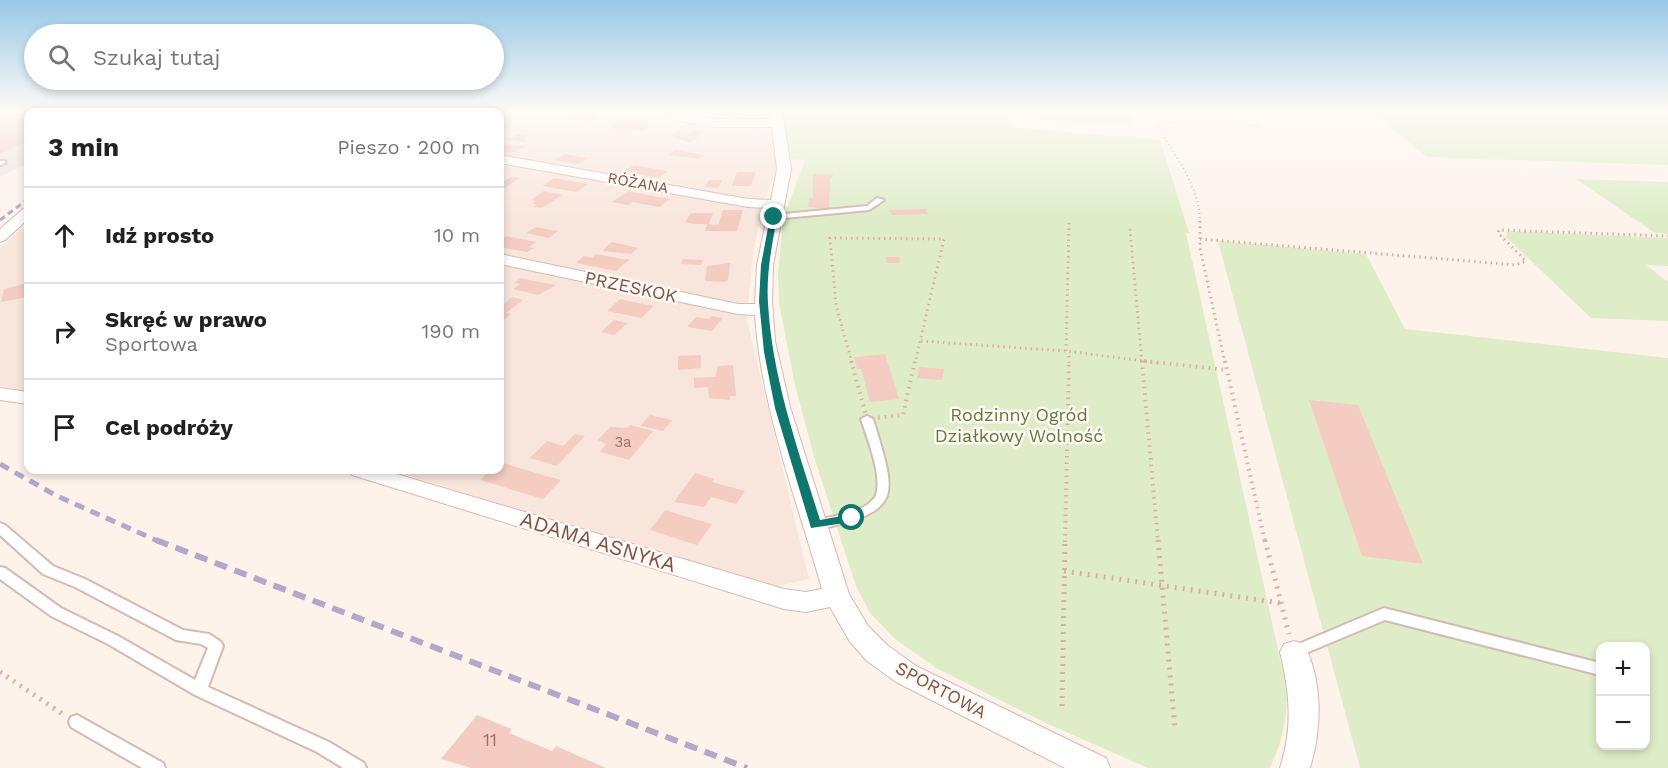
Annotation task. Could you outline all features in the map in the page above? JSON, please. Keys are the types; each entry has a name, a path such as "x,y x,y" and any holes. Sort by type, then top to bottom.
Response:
{"street":[{"name":"SPORTOWA","path":"781,147 784,170 765,265 764,310 768,352 780,408 837,596 859,634 877,653 906,675 1095,768"},
{"name":"RÓŻANA","path":"504,160 748,203 775,210"},
{"path":"0,237 24,216"},
{"name":"PRZESKOK","path":"504,260 738,309 764,310"},
{"path":"0,394 24,397"},
{"name":"ADAMA ASNYKA","path":"373,474 784,599 806,602 837,596"},
{"path":"1294,652 1307,710 1303,741 1295,768"}],"lane":[{"path":"775,210 869,208 880,200"},
{"path":"815,525 865,514 882,496 883,477 867,419"},
{"path":"0,528 48,570 80,583 181,636 204,638 216,646 213,659 203,676 200,690"},
{"path":"0,572 56,612 113,640 200,690 323,747 358,768"},
{"path":"1294,652 1384,614 1596,668"},
{"path":"77,722 157,768"}],"path":[{"path":"1170,147 1181,160 1200,211 1202,225 1200,239 1227,370 1280,603 1294,652"},
{"path":"1062,706 1069,222"},
{"path":"1130,229 1175,729"},
{"path":"1200,239 1516,265 1526,261 1498,233 1499,230 1668,236"},
{"path":"830,238 944,239 921,341 903,415 867,419 836,305 830,238"},
{"path":"921,341 1067,351 1227,370"},
{"path":"1064,571 1280,603"},
{"path":"0,672 77,722"}],"shaded area":[{"path":"0,147 24,147 24,165 0,177"},
{"path":"504,147 775,147 778,167 765,198 753,252 747,320 809,579 770,588 404,474 504,474"},
{"path":"24,229 24,390 0,386 0,249 19,230"}],"green space":[{"name":"Rodzinny Ogród Działkowy Wolność","path":"787,147 1162,147 1189,233 1186,233 1286,686 1284,728 1270,768 1148,768 1048,724 936,668 895,639 870,613 856,586 814,457 795,385 779,303 778,274 783,219 805,160 789,159"},
{"path":"1414,147 1668,147 1668,165 1427,157"},
{"path":"1576,179 1668,182 1668,234 1655,233"},
{"path":"1507,231 1668,238 1668,266 1646,265 1668,282 1668,321 1591,318 1506,237"},
{"path":"1218,241 1366,254 1405,329 1668,358 1668,768 1360,768"}],"building":[{"path":"0,147 15,147 0,154"},
{"path":"504,147 524,147 513,153 504,152"},
{"path":"675,150 705,155 699,159 669,155"},
{"path":"564,154 589,158 578,164 554,160"},
{"path":"634,165 668,171 659,178 624,172"},
{"path":"737,172 756,172 751,186 732,186"},
{"path":"813,174 833,174 830,178 829,209 808,207 809,198 813,198"},
{"path":"511,177 520,178 504,188 504,181"},
{"path":"554,178 588,184 577,192 543,186"},
{"path":"709,180 722,180 719,188 705,187"},
{"path":"544,191 562,195 542,208 533,207 537,204 532,204 536,201 531,200"},
{"path":"628,191 670,199 659,207 632,202 628,205 612,202"},
{"path":"926,209 928,214 892,215 890,210"},
{"path":"723,210 743,210 737,231 705,231 707,224 718,225"},
{"path":"691,213 713,213 709,224 694,224 685,222"},
{"path":"536,227 558,231 549,238 526,233"},
{"path":"504,237 536,242 529,247 534,248 527,252 504,248"},
{"path":"612,242 638,248 631,254 602,251"},
{"path":"596,254 630,259 616,271 576,263 584,256 592,258"},
{"path":"886,257 899,257 900,263 887,263"},
{"path":"683,259 703,260 701,265 681,264"},
{"path":"730,263 728,280 725,282 705,281 707,266"},
{"path":"521,278 556,285 538,295 513,289 520,284 514,283"},
{"path":"24,284 24,298 1,302 4,289"},
{"path":"512,297 523,300 506,313 511,314 504,320 504,304"},
{"path":"620,299 654,306 641,318 607,311"},
{"path":"712,316 723,318 712,331 687,327 696,317 709,319"},
{"path":"614,320 628,323 614,335 601,332"},
{"path":"885,354 899,399 870,402 861,369 857,369 854,357"},
{"path":"701,355 701,368 678,370 678,356"},
{"path":"733,365 736,396 730,396 730,400 709,398 708,387 694,388 694,378 715,377 718,366"},
{"path":"919,367 944,369 942,380 917,378"},
{"path":"1309,400 1358,405 1423,564 1362,556"},
{"path":"650,415 672,420 663,431 640,426"},
{"path":"630,425 653,431 629,460 600,452 606,444 598,440 610,427 627,428"},
{"path":"575,434 585,436 557,466 530,458 547,441 563,446"},
{"path":"504,463 561,480 543,499 480,480 487,474 504,474"},
{"path":"695,473 714,479 712,482 745,491 736,504 711,497 704,507 674,502"},
{"path":"665,510 712,524 697,545 650,530"},
{"path":"477,715 512,729 509,733 552,751 556,746 606,768 471,768 441,759"}],"railway":[{"path":"0,220 24,202"},
{"path":"0,464 57,496 160,542"},
{"path":"156,540 747,768"}],"route":[{"path":"774,217 768,241 763,301 768,352 780,408 815,525 852,518"}]}
